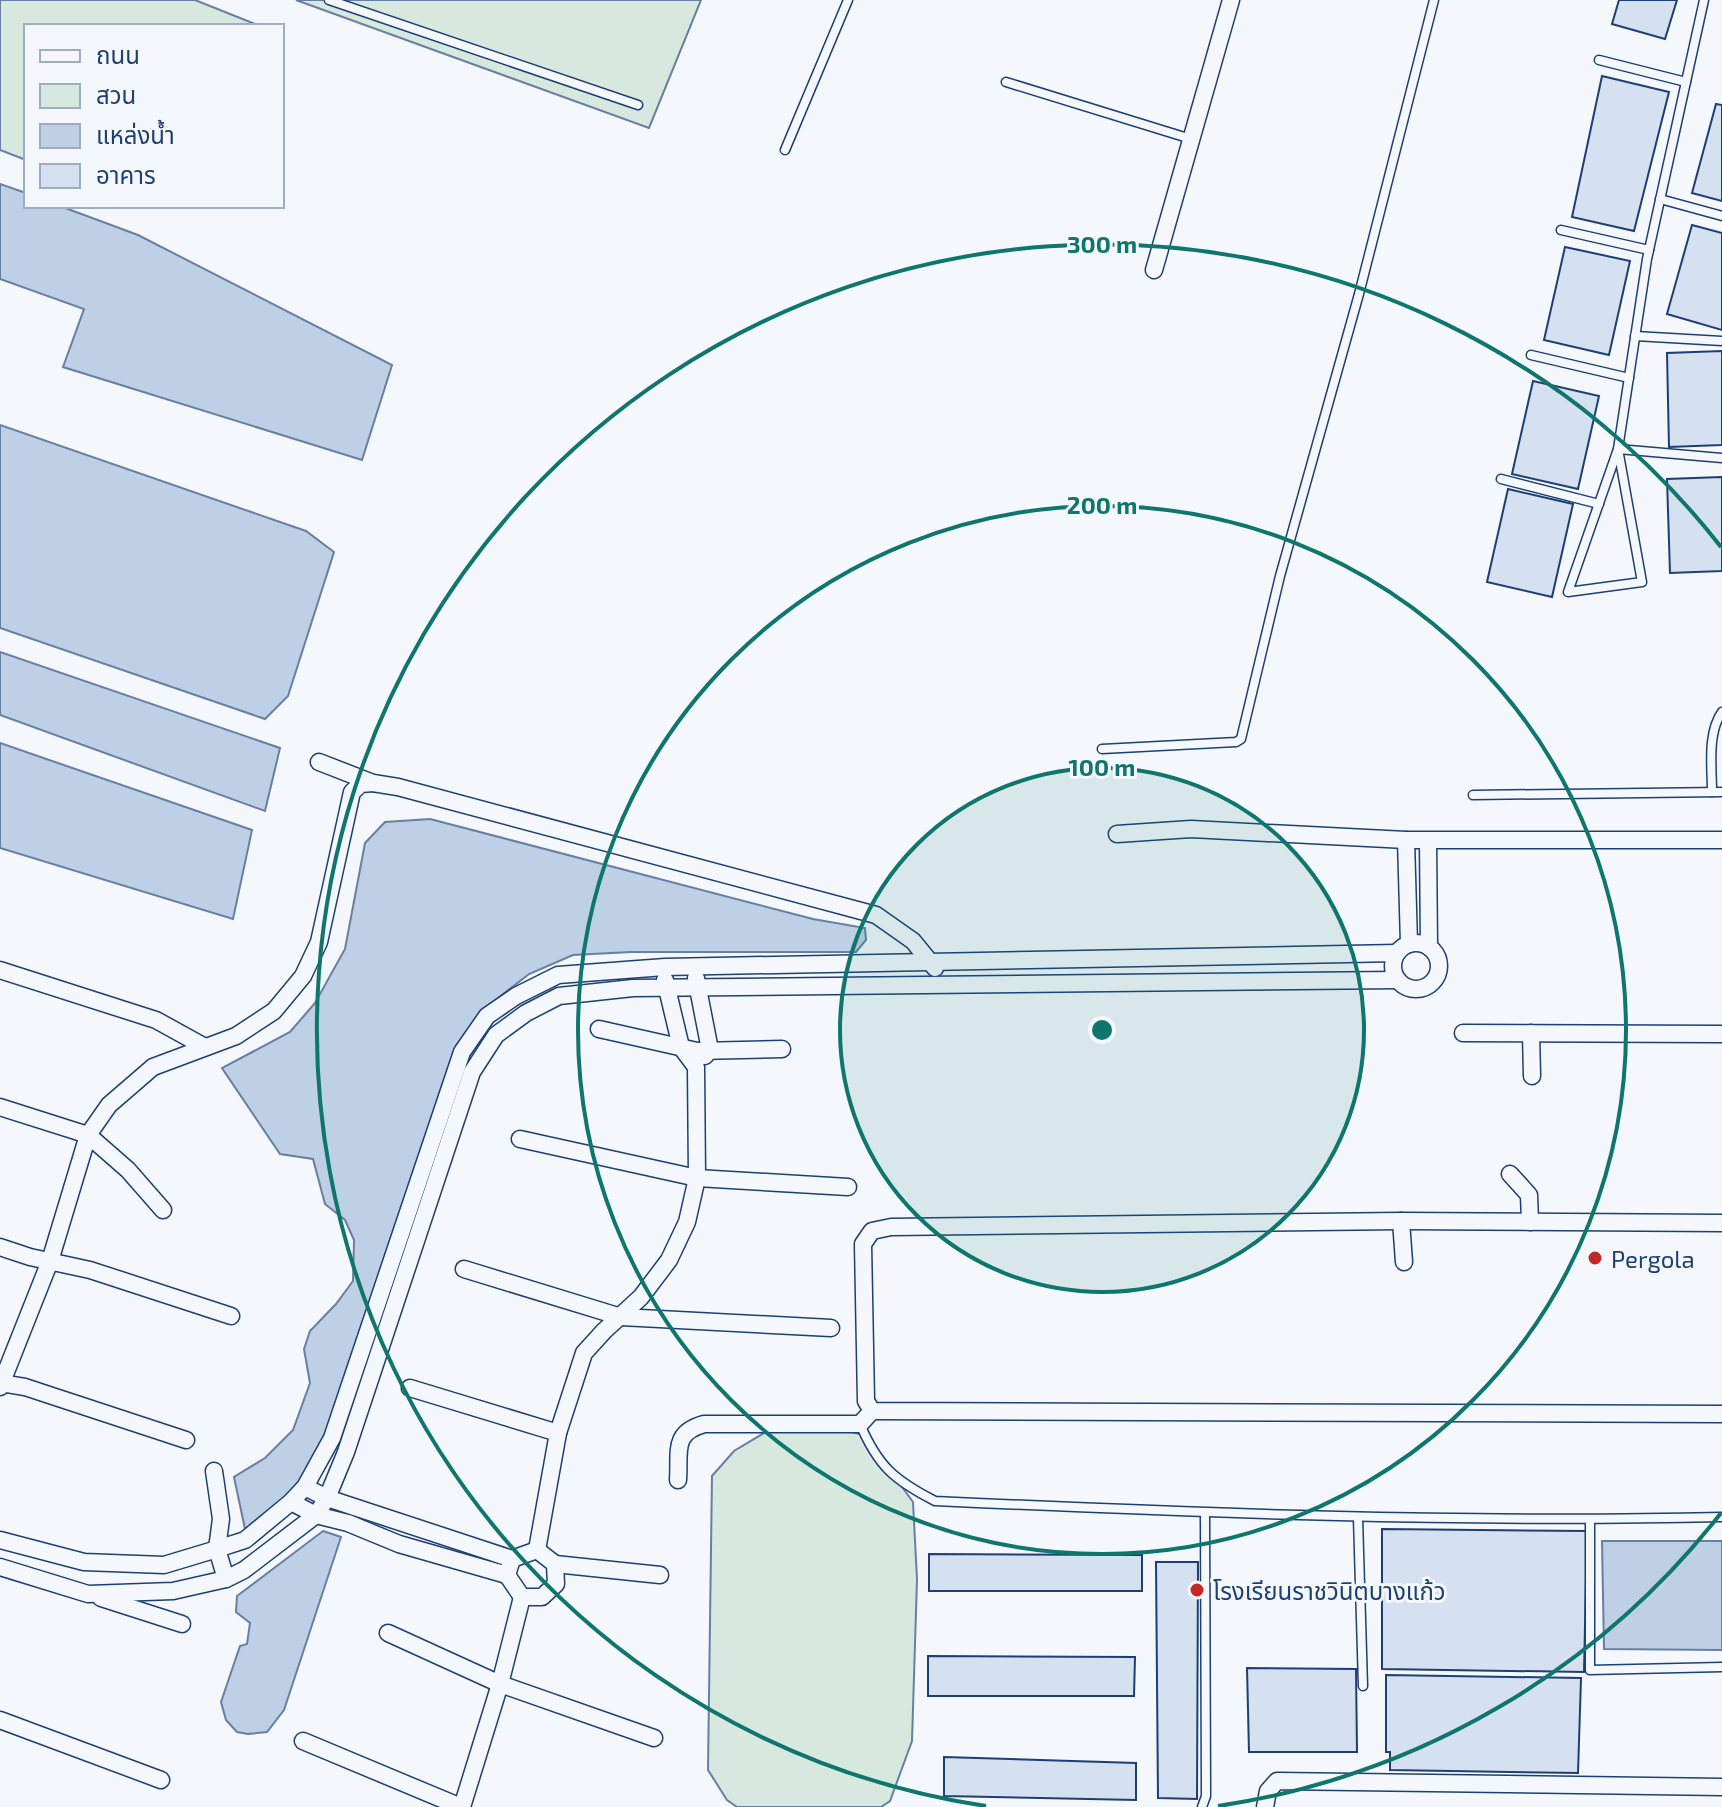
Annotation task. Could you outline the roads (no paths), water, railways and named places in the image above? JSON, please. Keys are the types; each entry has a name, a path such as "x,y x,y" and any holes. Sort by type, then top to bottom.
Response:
{"street":[{"path":"1154,270 1231,0"},
{"path":"319,762 373,783 398,787 876,915 913,941 929,964 959,985"},
{"path":"186,1440 25,1387 0,1384 50,1261 88,1135 109,1105 153,1067 236,1036 274,1011 303,976 319,942 352,792 361,784 373,783"},
{"path":"1117,834 1191,829 1428,841 1722,840"},
{"path":"1397,980 1393,966 1403,949 1406,840"},
{"path":"1428,841 1429,947"},
{"path":"0,1540 84,1562 164,1565 245,1540 291,1502 305,1487 332,1438 462,1052 487,1016 516,996 558,975 632,968 929,964 1403,949 1419,943 1429,947 1439,961 1436,979 1421,989 1412,989 1397,980 665,987 559,996 526,1013 496,1035 472,1072 346,1452 327,1498 316,1515 244,1570 226,1579 173,1591 88,1594"},
{"path":"537,1550 558,1433 584,1353 641,1297 669,1260 687,1222 697,1178 696,1067 681,1047 665,987 665,967"},
{"path":"695,967 696,987 710,1050"},
{"path":"632,968 633,988"},
{"path":"0,970 156,1020 205,1047"},
{"path":"599,1029 681,1047 710,1050 782,1049"},
{"path":"1463,1033 1722,1034"},
{"path":"1531,1033 1532,1076"},
{"path":"696,1067 710,1050"},
{"path":"0,1107 88,1135 128,1170 163,1210"},
{"path":"520,1139 697,1178 848,1187"},
{"path":"1510,1174 1529,1195 1530,1222"},
{"path":"1401,1221 1404,1262"},
{"path":"872,1411 866,1401 863,1244 872,1231 891,1227 1401,1221 1722,1223"},
{"path":"403,1226 420,1229"},
{"path":"0,1247 90,1270 231,1316"},
{"path":"464,1269 621,1317 831,1328"},
{"path":"410,1388 558,1433"},
{"path":"678,1480 681,1437 685,1431 698,1426 860,1424 872,1411 1722,1414"},
{"path":"214,1471 221,1519 217,1549 226,1579"},
{"path":"305,1487 327,1498 512,1559 537,1550"},
{"path":"291,1502 316,1515 348,1523 399,1544 507,1575 522,1597 500,1684 462,1807 303,1741"},
{"path":"537,1550 555,1564 660,1575"},
{"path":"507,1575 512,1559"},
{"path":"522,1597 542,1597 556,1584 555,1564"},
{"path":"164,1565 173,1591"},
{"path":"0,1567 182,1624"},
{"path":"388,1633 500,1684 654,1738"},
{"path":"0,1720 161,1780"},
{"path":"1265,1807 1268,1791 1277,1781 1722,1787"}],"lane":[{"path":"329,0 638,105"},
{"path":"785,150 848,0"},
{"path":"1102,749 1236,742 1241,739 1280,576 1359,294 1434,0"},
{"path":"1618,449 1642,582 1568,592 1618,449 1649,250 1704,0"},
{"path":"1599,60 1686,82"},
{"path":"1006,82 1191,139"},
{"path":"1660,199 1722,216"},
{"path":"1561,230 1649,250"},
{"path":"1635,336 1722,341"},
{"path":"1531,355 1629,378"},
{"path":"1618,449 1722,458"},
{"path":"1501,479 1599,504"},
{"path":"1712,792 1713,733 1722,712"},
{"path":"1473,795 1722,792"},
{"path":"860,1424 875,1457 905,1485 935,1501 1358,1518 1590,1520 1722,1517"},
{"path":"1202,1807 1206,1796 1205,1514"},
{"path":"1358,1518 1363,1686"},
{"path":"1590,1520 1590,1670 1722,1667"}],"water":[{"path":"0,184 24,192 24,208 65,208 138,235 392,365 362,460 63,367 84,309 0,279"},
{"path":"0,425 306,531 334,552 288,696 265,719 0,628"},
{"path":"0,652 280,748 265,811 0,715"},
{"path":"0,743 252,830 233,919 0,848"},
{"path":"430,819 813,919 865,928 866,940 856,952 573,955 529,974 488,1006 462,1050 327,1444 275,1513 245,1529 234,1477 265,1458 293,1430 310,1383 304,1349 310,1331 353,1281 354,1240 345,1220 325,1204 313,1159 280,1154 222,1068 290,1032 315,1003 345,949 365,843 385,822"},
{"path":"323,1531 341,1537 284,1710 267,1732 237,1732 226,1720 221,1702 240,1646 247,1644 250,1623 236,1612 237,1596"},
{"path":"1602,1541 1722,1541 1722,1650 1604,1649"}],"place":[{"name":"Pergola","path":"1595,1258"},
{"name":"โรงเรียนราชวินิตบางแก้ว","path":"1197,1590"}]}
